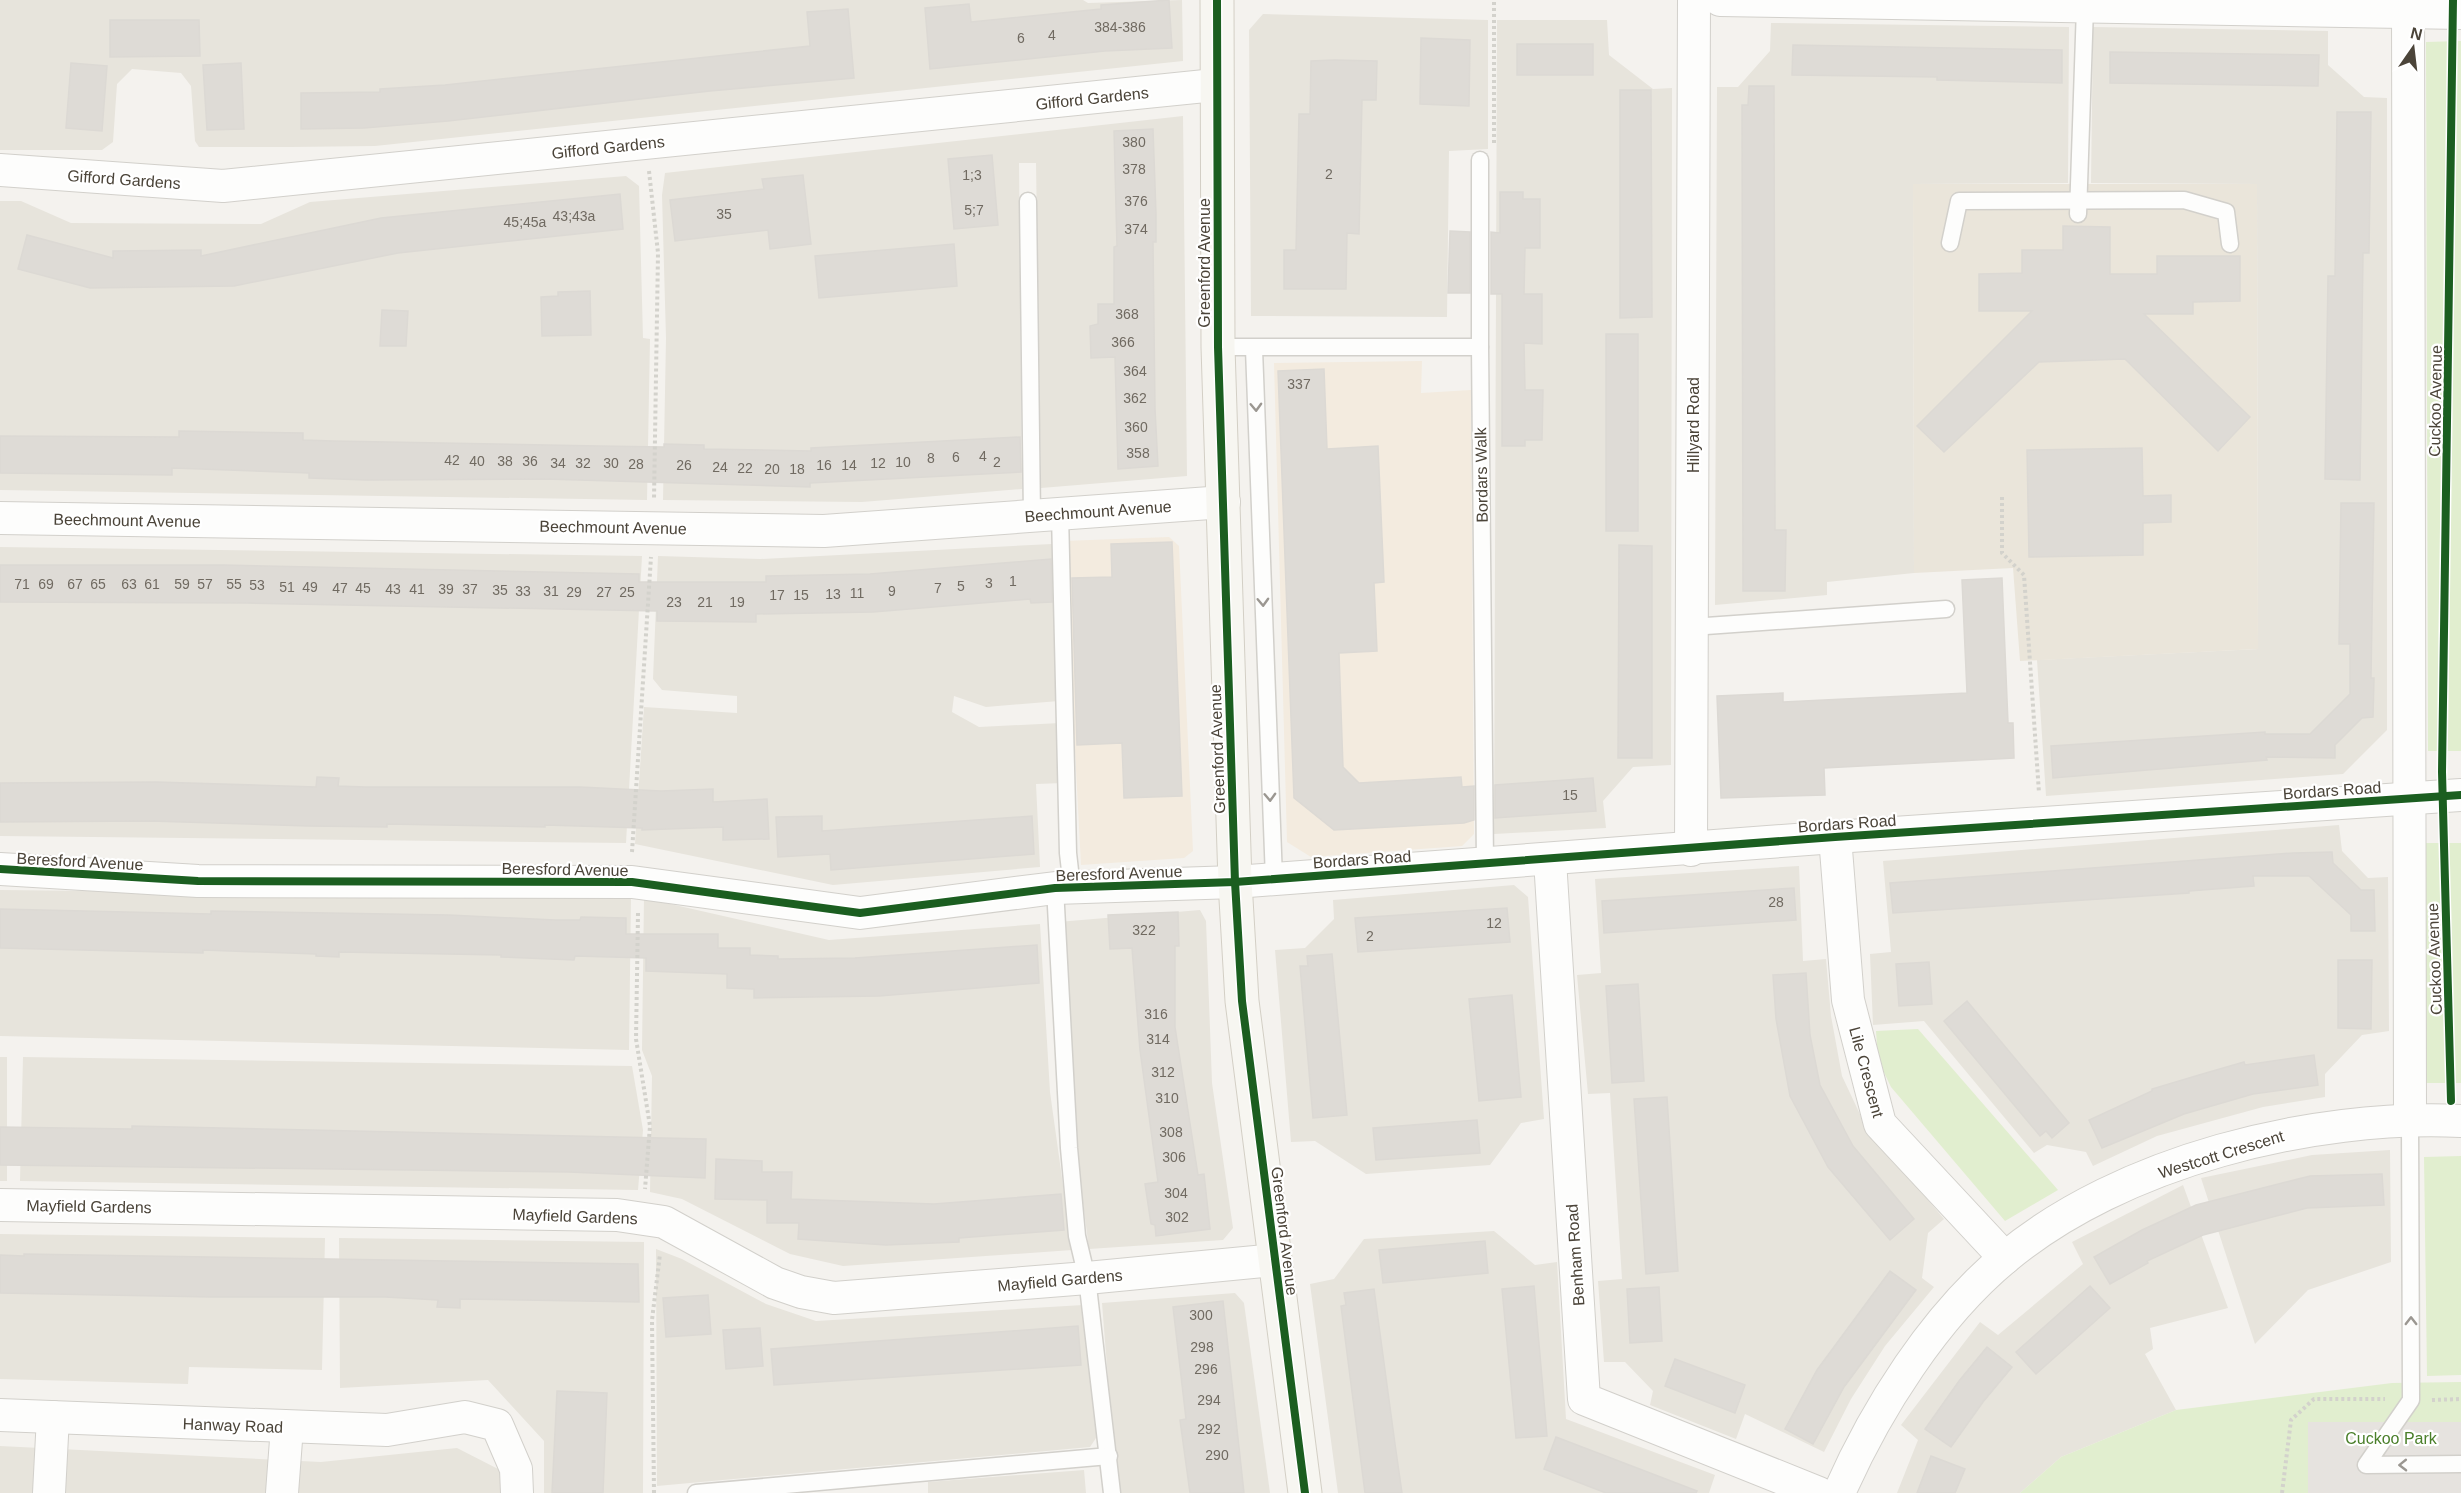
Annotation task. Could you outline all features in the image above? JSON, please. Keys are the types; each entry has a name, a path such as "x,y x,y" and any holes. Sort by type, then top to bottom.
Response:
{"street":[{"name":"Greenford Avenue","path":"1217,0 1215,85 1218,347 1234,882 1242,1001 1305,1493"},
{"name":"Hillyard Road","path":"1691,850 1694,0"},
{"path":"1719,0 2085,7 2408,7 2461,14"},
{"name":"Cuckoo Avenue","path":"2408,7 2410,1121"},
{"name":"Gifford Gardens","path":"0,170 223,186 1215,85"},
{"name":"Beechmount Avenue","path":"0,518 824,531 1224,502"},
{"name":"Bordars Road","path":"1234,882 1691,850 1835,837 2461,795"},
{"name":"Lile Crescent","path":"1835,837 1848,1000 1880,1124 2006,1258"},
{"name":"Benham Road","path":"1550,860 1584,1399 1819,1493"},
{"name":"Beresford Avenue","path":"0,869 198,881 632,882 860,913 1063,888 1234,882"},
{"name":"Westcott Crescent","path":"1839,1493 1858,1449 1893,1391 1947,1317 2006,1258 2087,1202 2179,1164 2290,1133 2410,1121 2461,1121"},
{"name":"Mayfield Gardens","path":"0,1205 617,1215 664,1222 775,1283 801,1292 834,1298 1275,1260"},
{"name":"Hanway Road","path":"0,1415 387,1430 465,1417 497,1425 516,1468 517,1493"},
{"path":"49,1493 53,1417"},
{"path":"282,1493 287,1427"}],"lane":[{"path":"2078,207 2085,7"},
{"name":"Bordars Walk","path":"1480,160 1485,864"},
{"path":"1950,243 1959,201 2078,207 2184,200 2226,212 2230,244"},
{"path":"1028,201 1068,853 1063,888 1070,1159 1079,1251 1087,1278 1112,1493"},
{"path":"1218,347 1254,349 1480,347"},
{"path":"1254,349 1274,879"},
{"path":"1692,627 1946,609"},
{"path":"2410,1121 2411,1400 2366,1465 2461,1464"},
{"path":"696,1493 1109,1456"}],"path":[{"path":"1480,160 1494,155 1494,0"},
{"path":"646,143 658,253 653,527"},
{"path":"2002,497 2002,553 2024,574 2040,824"},
{"path":"654,1493 652,1320 664,1222"},
{"path":"2282,1493 2291,1420 2314,1399 2461,1399"}],"shaded area":[{"path":"0,0 1083,0 1088,3 1182,0 1183,61 375,146 291,147 199,147 195,141 191,86 181,73 132,69 117,84 113,142 102,150 0,150"},
{"path":"1263,14 1488,20 1488,149 1449,151 1447,317 1251,316 1249,30"},
{"path":"1497,20 1607,20 1609,55 1653,89 1672,88 1671,765 1633,767 1603,801 1606,828 1494,834"},
{"path":"1771,23 2069,27 2068,183 1913,184 1914,573 1827,582 1827,595 1715,605 1717,87 1738,87 1770,51"},
{"path":"2093,27 2328,31 2328,65 2364,97 2387,98 2387,730 2343,774 2046,796 2037,660 2258,649 2257,184 2091,183"},
{"path":"1183,116 1187,476 1041,488 1036,163 1019,163 1022,489 862,502 663,500 666,338 662,195 665,173"},
{"path":"626,176 639,186 643,338 650,339 647,500 0,490 0,201 21,201 71,223 261,224 310,202"},
{"path":"1913,184 2257,184 2258,649 2020,661 2013,568 1914,573"},
{"path":"1422,361 1421,393 1471,390 1474,834 1462,846 1311,857 1287,842 1274,363"},
{"path":"1169,537 1179,546 1193,851 1184,858 1081,865 1064,541"},
{"path":"1052,544 1059,701 986,707 954,696 952,712 979,727 1060,723 1063,783 1036,784 1040,867 833,885 635,844 644,707 737,713 737,696 662,690 653,679 658,556 760,559"},
{"path":"0,547 642,556 626,843 0,836"},
{"path":"2339,825 2342,851 2368,878 2388,877 2389,1031 2362,1035 2325,1074 2325,1097 2263,1107 2157,1136 2093,1166 2086,1152 2047,1145 2034,1153 1924,1021 1873,1025 1870,954 1891,952 1883,861"},
{"path":"1799,866 1803,961 1826,959 1831,1016 1842,1076 1865,1125 1944,1219 1928,1233 1922,1278 1934,1287 1885,1346 1851,1399 1824,1452 1745,1414 1736,1439 1650,1405 1653,1391 1625,1362 1604,1362 1598,1281 1622,1279 1610,1093 1588,1094 1577,975 1601,973 1595,879"},
{"path":"1514,885 1528,897 1544,1119 1521,1123 1490,1165 1366,1174 1315,1141 1291,1142 1275,950 1305,948 1334,919 1333,900"},
{"path":"0,890 631,897 629,1050 0,1036"},
{"path":"644,898 829,940 1040,924 1050,1092 1072,1250 843,1266 790,1254 682,1199 650,1192 652,1076 642,1050"},
{"path":"1200,910 1206,921 1212,1083 1233,1228 1223,1240 1089,1249 1078,1164 1058,922"},
{"path":"0,1057 7,1057 7,1181 0,1181"},
{"path":"23,1057 632,1066 643,1130 638,1190 20,1181"},
{"path":"2390,1150 2391,1262 2308,1290 2255,1344 2201,1178 2312,1155"},
{"path":"2183,1185 2228,1308 2150,1328 2153,1349 2145,1354 2176,1410 2061,1457 2020,1493 1897,1493 1918,1440 1901,1425 1980,1322 1998,1335 2083,1264 2072,1242"},
{"path":"1494,1231 1535,1265 1557,1262 1566,1419 1715,1475 1709,1493 1338,1493 1310,1284 1334,1279 1364,1239"},
{"path":"0,1234 325,1238 322,1370 189,1367 188,1384 0,1379"},
{"path":"339,1238 644,1242 643,1493 544,1493 544,1441 488,1380 340,1388"},
{"path":"656,1249 682,1259 766,1304 816,1321 1083,1305 1098,1435 1090,1447 657,1486"},
{"path":"1235,1293 1244,1303 1270,1493 1117,1493 1102,1303"},
{"path":"2308,1422 2461,1422 2461,1493 2308,1493"},
{"path":"0,1446 321,1462 457,1448 502,1471 503,1493 0,1493"},
{"path":"1084,1470 1086,1493 928,1493 928,1482"}],"green space":[{"path":"2461,41 2461,751 2428,751 2426,42"},
{"path":"2423,843 2461,843 2461,1083 2424,1083"},
{"path":"1918,1029 2058,1190 2005,1221 1891,1087 1878,1060 1876,1031"},
{"path":"2461,1156 2461,1375 2427,1376 2424,1157"},
{"name":"Cuckoo Park","path":"2461,1382 2461,1493 2020,1493 2061,1457 2176,1410 2392,1383"}],"building":[{"path":"1169,0 1172,48 1105,51 930,69 925,8 969,4 971,22 1101,9 1101,5"},
{"path":"848,9 854,78 710,91 448,121 364,128 301,129 301,93 380,92 380,89 445,85 810,46 807,12"},
{"path":"110,20 199,20 200,56 110,57"},
{"path":"1421,38 1470,40 1469,106 1420,104"},
{"path":"1517,44 1593,44 1593,75 1517,75"},
{"path":"1793,45 2062,50 2062,83 1937,80 1937,77 1792,75"},
{"path":"2110,52 2319,55 2318,86 2110,83"},
{"path":"1311,61 1377,61 1376,100 1362,100 1359,234 1347,233 1346,289 1284,289 1284,250 1296,250 1299,114 1310,114"},
{"path":"71,63 107,66 102,131 66,128"},
{"path":"241,63 244,129 207,130 203,65"},
{"path":"1749,86 1774,86 1775,530 1786,530 1785,591 1743,591 1742,105 1748,105"},
{"path":"1620,90 1651,90 1652,317 1620,318"},
{"path":"2337,112 2371,112 2369,253 2363,253 2360,480 2325,479 2328,276 2335,276"},
{"path":"1153,129 1156,214 1156,242 1153,242 1155,409 1158,466 1118,469 1115,357 1091,358 1090,326 1098,324 1098,304 1114,304 1114,247 1117,246 1114,131"},
{"path":"992,155 998,225 954,229 948,159"},
{"path":"803,175 811,244 770,249 768,230 675,241 670,200 764,189 762,179"},
{"path":"1500,192 1523,192 1523,199 1540,199 1540,248 1525,248 1524,294 1542,294 1542,344 1524,343 1525,390 1543,390 1542,440 1525,440 1525,446 1502,446 1502,294 1491,294 1491,232 1500,233"},
{"path":"620,194 623,229 398,253 234,286 90,288 18,269 27,235 113,258 113,251 201,250 201,256 381,218"},
{"path":"2063,226 2110,227 2110,274 2157,274 2157,256 2240,256 2240,301 2193,302 2193,314 2144,314 2250,417 2218,451 2125,359 2039,362 1944,452 1917,426 2032,311 1979,311 1979,274 2022,273 2022,250 2063,250"},
{"path":"1450,231 1470,232 1470,293 1448,293"},
{"path":"954,244 957,286 819,298 815,256"},
{"path":"590,291 591,335 542,336 541,297 558,296 558,292"},
{"path":"382,310 408,311 406,346 380,346"},
{"path":"1606,334 1638,334 1638,531 1606,531"},
{"path":"1324,369 1327,449 1378,446 1384,582 1374,583 1377,651 1339,653 1343,767 1359,783 1461,777 1462,787 1474,786 1474,820 1464,823 1334,830 1294,798 1278,371"},
{"path":"179,431 303,433 303,440 333,441 664,447 664,444 704,445 704,449 811,451 811,448 1020,437 1021,472 810,483 810,487 545,479 367,480 309,478 309,473 172,468 172,475 0,473 0,436 179,437"},
{"path":"2142,448 2143,496 2171,495 2171,522 2143,523 2143,555 2029,557 2027,450"},
{"path":"2341,503 2374,503 2371,678 2374,678 2373,717 2362,718 2335,745 2335,758 2266,757 2267,760 2053,778 2051,746 2265,732 2265,734 2310,734 2350,694 2350,644 2339,644"},
{"path":"1172,542 1182,796 1124,798 1122,743 1077,745 1072,578 1112,577 1111,544"},
{"path":"1619,545 1652,546 1652,758 1618,758"},
{"path":"1051,559 1052,602 1031,603 1030,599 873,612 756,614 756,622 657,621 657,611 246,603 0,602 0,565 223,565 639,574 639,582 766,582 766,576 870,574"},
{"path":"2002,578 2008,723 2013,723 2014,758 1824,768 1825,795 1721,798 1717,696 1783,693 1783,702 1967,693 1962,580"},
{"path":"317,777 339,778 338,786 365,787 580,787 661,791 713,789 713,802 767,799 769,839 723,840 723,827 642,830 642,828 545,825 545,827 387,824 387,827 150,821 0,822 0,783 156,782 316,787"},
{"path":"1593,778 1596,811 1495,818 1495,785"},
{"path":"822,816 822,831 1032,816 1034,854 831,870 830,854 778,857 776,817"},
{"path":"2332,852 2333,863 2361,890 2374,890 2375,931 2351,931 2351,915 2309,876 2253,876 2254,886 2189,891 2189,893 1893,913 1890,883"},
{"path":"1794,888 1796,920 1604,933 1602,901"},
{"path":"1507,908 1510,942 1358,952 1355,918"},
{"path":"0,909 211,914 211,911 449,915 555,920 580,920 581,917 626,918 626,934 718,934 718,948 750,948 750,955 778,956 778,959 855,958 1037,945 1039,983 879,996 754,998 754,989 727,988 727,974 646,971 646,958 575,956 574,960 501,957 501,955 339,952 339,957 316,956 316,954 203,950 203,953 0,948"},
{"path":"1178,912 1179,946 1175,946 1175,1027 1198,1175 1204,1174 1210,1229 1156,1236 1155,1225 1151,1224 1145,1184 1158,1182 1140,1050 1132,948 1110,949 1108,915"},
{"path":"1332,954 1347,1115 1313,1118 1300,966 1308,966 1307,956"},
{"path":"2338,960 2372,960 2371,1029 2338,1028"},
{"path":"1929,962 1932,1004 1899,1006 1896,964"},
{"path":"1806,973 1810,1035 1820,1085 1853,1146 1914,1219 1890,1240 1828,1167 1790,1096 1776,1019 1773,975"},
{"path":"1638,984 1644,1081 1612,1083 1606,986"},
{"path":"1512,995 1521,1097 1479,1101 1469,999"},
{"path":"1967,1001 2069,1123 2052,1138 2046,1131 2040,1136 1944,1021"},
{"path":"2314,1055 2318,1085 2253,1094 2184,1114 2102,1148 2089,1120 2152,1089 2244,1062 2245,1065"},
{"path":"1667,1097 1678,1271 1646,1274 1634,1099"},
{"path":"1477,1120 1480,1153 1376,1160 1373,1128"},
{"path":"132,1126 706,1139 705,1178 569,1172 0,1165 0,1127 132,1129"},
{"path":"716,1159 762,1161 762,1172 792,1172 791,1199 934,1204 1061,1194 1064,1230 959,1238 959,1242 886,1245 798,1239 799,1223 767,1223 767,1200 715,1199"},
{"path":"2382,1174 2384,1205 2307,1208 2203,1235 2147,1261 2148,1263 2110,1284 2094,1257 2142,1230 2196,1205 2310,1176"},
{"path":"1485,1241 1488,1273 1383,1283 1379,1250"},
{"path":"24,1254 638,1264 639,1302 460,1299 460,1308 437,1307 438,1300 385,1297 211,1297 0,1293 0,1255 24,1256"},
{"path":"1890,1271 1916,1290 1844,1387 1813,1444 1785,1429 1817,1370"},
{"path":"1534,1286 1547,1436 1516,1438 1502,1289"},
{"path":"2090,1286 2110,1308 2036,1374 2016,1352"},
{"path":"1659,1287 1662,1341 1630,1343 1627,1289"},
{"path":"1374,1289 1402,1493 1365,1493 1341,1306 1346,1305 1344,1293"},
{"path":"708,1295 711,1334 666,1337 663,1298"},
{"path":"1223,1301 1244,1493 1190,1493 1180,1420 1186,1419 1173,1307"},
{"path":"1078,1326 1081,1365 774,1385 771,1349"},
{"path":"760,1328 763,1366 726,1369 723,1330"},
{"path":"1987,1347 2012,1367 1983,1402 1951,1447 1925,1429 1959,1381"},
{"path":"1675,1359 1745,1385 1735,1413 1665,1386"},
{"path":"557,1391 607,1393 603,1493 552,1493"},
{"path":"1556,1437 1697,1491 1696,1493 1606,1493 1544,1469"},
{"path":"1931,1456 1965,1469 1955,1493 1917,1493"}],"cycle path":[{"path":"1217,0 1218,347 1235,882 1242,1001 1305,1493"},
{"path":"2451,1101 2442,772 2453,0"},
{"path":"0,869 198,881 632,882 860,913 1055,888 1235,882 1835,837 2461,795"}]}
